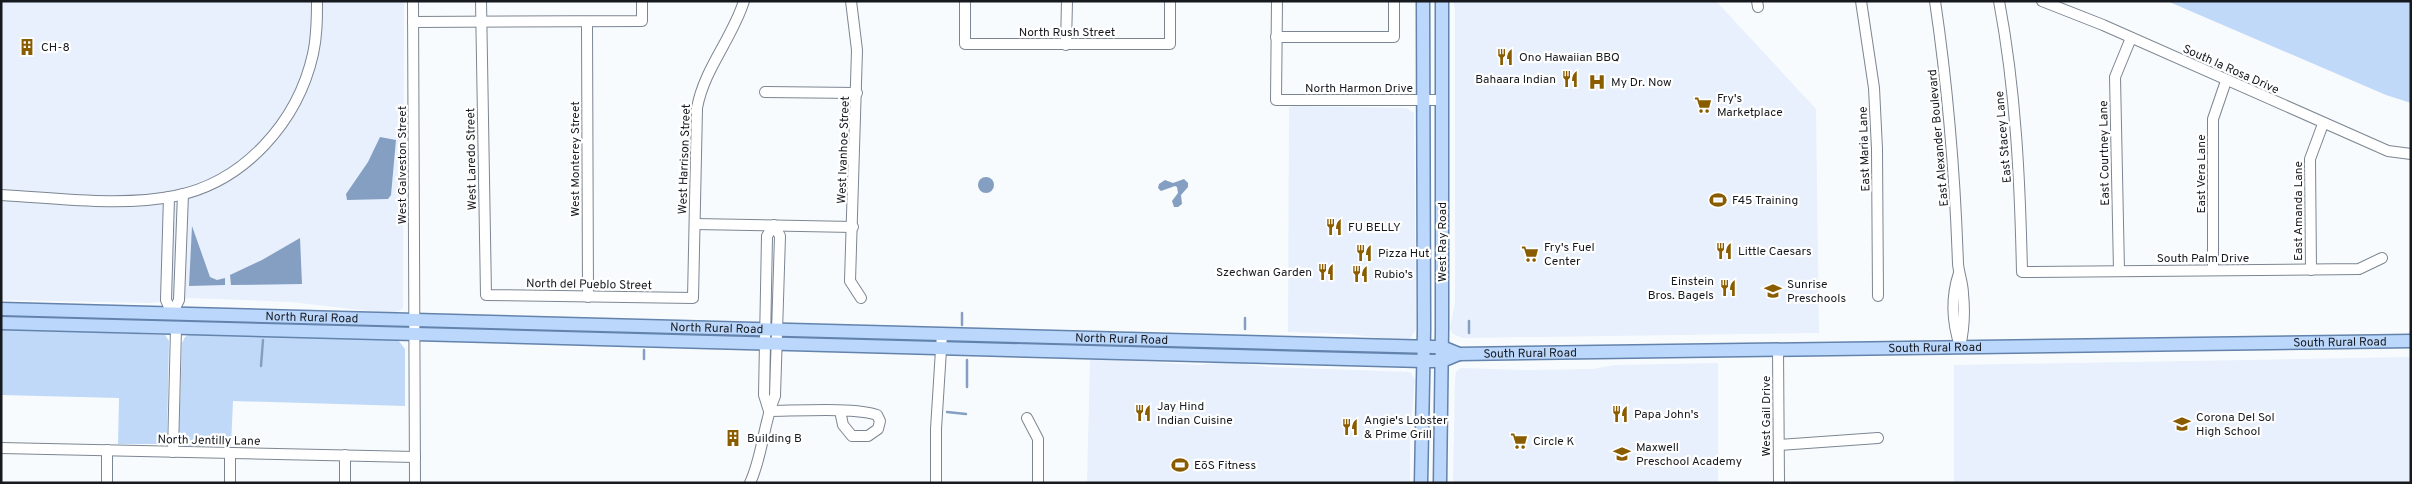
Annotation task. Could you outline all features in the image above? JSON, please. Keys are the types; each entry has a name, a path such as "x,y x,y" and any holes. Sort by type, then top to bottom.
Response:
{"main road":[{"name":"West Ray Road","path":"1421,483 1433,361 1423,101 1423,1"},
{"name":"West Ray Road","path":"1440,483 1433,347 1442,100 1442,1"},
{"name":"North Rural Road","path":"1,309 172,314 771,344 1433,361"},
{"name":"North Rural Road","path":"1,323 176,328 771,329 1433,347"},
{"name":"South Rural Road","path":"1433,361 1459,354 2411,341"},
{"name":"South Rural Road","path":"1433,347 1459,354"}],"street":[{"path":"1,195 121,200 169,197 183,194 212,182 240,167 262,148 284,122 305,82 314,54 317,35 317,1"},
{"name":"West Galveston Street","path":"413,1 415,483"},
{"name":"West Laredo Street","path":"482,1 486,295"},
{"path":"413,22 642,21 642,1"},
{"name":"West Harrison Street","path":"693,298 697,108 700,89 732,29 744,1"},
{"name":"West Ivanhoe Street","path":"851,1 857,44 857,93 850,282 860,298"},
{"name":"North Rush Street","path":"965,1 965,44 1066,45 1170,44 1170,1"},
{"path":"1066,45 1067,1"},
{"path":"1277,1 1276,37 1394,37 1394,1"},
{"name":"East Maria Lane","path":"1861,1 1874,88 1877,149 1878,296"},
{"name":"East Alexander Boulevard","path":"1935,1 1950,118 1955,178 1959,272 1963,292 1964,328 1960,347"},
{"name":"South la Rosa Drive","path":"2042,1 2056,5 2388,151 2411,154"},
{"name":"East Stacey Lane","path":"2001,2 2016,122 2021,196 2022,272"},
{"name":"West Monterey Street","path":"587,22 588,297"},
{"name":"North Harmon Drive","path":"1276,37 1276,100 1442,100"},
{"name":"East Courtney Lane","path":"2119,271 2115,78 2131,38"},
{"name":"East Vera Lane","path":"2213,270 2213,119 2226,80"},
{"path":"765,92 857,93"},
{"name":"East Amanda Lane","path":"2311,270 2310,159 2323,124"},
{"path":"172,314 179,300 183,194"},
{"path":"169,197 166,300 172,314"},
{"path":"695,224 853,227"},
{"path":"750,483 763,443 768,411 764,395 771,344 780,236 774,225"},
{"name":"South Palm Drive","path":"2022,272 2359,269 2382,258"},
{"name":"North del Pueblo Street","path":"486,295 693,298"},
{"path":"173,452 176,328"},
{"path":"936,483 936,429 942,334"},
{"name":"West Gail Drive","path":"1778,350 1779,483"},
{"path":"768,411 840,411"},
{"path":"1027,418 1038,439 1038,483"},
{"path":"1779,445 1878,438"},
{"name":"North Jentilly Lane","path":"1,448 415,458"},
{"path":"107,450 107,483"},
{"path":"230,453 230,483"},
{"path":"345,456 345,483"}],"shaded area":[{"path":"1,1 404,1 403,308 395,314 291,302 190,298 152,303 1,300"},
{"path":"1453,1 1716,1 1816,109 1819,333 1462,338 1453,334 1450,328 1455,303 1455,10"},
{"path":"2167,1 2411,1 2411,103 2386,95"},
{"path":"1289,107 1406,108 1414,113 1416,329 1410,339 1404,341 1349,334 1288,332"},
{"path":"380,137 396,140 391,195 388,199 347,200 346,194 368,162"},
{"path":"986,177 992,179 994,185 992,191 986,193 980,191 978,185 980,179"},
{"path":"1184,179 1188,183 1188,187 1181,195 1182,204 1174,207 1172,201 1178,193 1177,187 1161,191 1158,188 1159,184 1165,180 1173,183"},
{"path":"192,226 210,277 217,280 225,278 225,285 189,286"},
{"path":"300,238 302,284 231,285 230,275 262,260"},
{"path":"1,329 165,335 169,341 167,435 164,442 159,444 118,444 119,398 1,395"},
{"path":"190,334 398,340 405,349 405,406 233,401 231,446 186,446 179,439 182,343 185,337"},
{"name":"Corona Del Sol High School","path":"2411,357 2411,483 1954,483 1954,365"},
{"path":"1090,358 1200,365 1227,361 1267,367 1410,372 1415,380 1410,434 1410,483 1087,483"},
{"path":"1718,363 1718,483 1453,483 1455,378 1456,372 1461,368 1524,370 1593,369 1615,365"}],"waterway":[{"path":"962,313 962,325"},
{"path":"1245,318 1245,329"},
{"path":"1469,321 1469,333"},
{"path":"261,366 263,340"},
{"path":"644,350 644,359"},
{"path":"967,360 967,387"},
{"path":"947,412 966,414"},
{"path":"1396,436 1407,437"}],"place":[{"name":"CH-8","path":"27,47"},
{"name":"Ono Hawaiian BBQ","path":"1505,57"},
{"name":"Bahaara Indian","path":"1570,79"},
{"name":"My Dr. Now","path":"1597,82"},
{"name":"Fry's Marketplace","path":"1703,105"},
{"name":"F45 Training","path":"1718,200"},
{"name":"FU BELLY","path":"1334,227"},
{"name":"Little Caesars","path":"1724,251"},
{"name":"Pizza Hut","path":"1364,253"},
{"name":"Fry's Fuel Center","path":"1530,254"},
{"name":"Szechwan Garden","path":"1326,272"},
{"name":"Rubio's","path":"1360,274"},
{"name":"Einstein Bros. Bagels","path":"1728,288"},
{"name":"Sunrise Preschools","path":"1773,291"},
{"name":"Jay Hind Indian Cuisine","path":"1143,413"},
{"name":"Papa John's","path":"1620,414"},
{"name":"Corona Del Sol High School","path":"2182,424"},
{"name":"Angie's Lobster & Prime Grill","path":"1350,427"},
{"name":"Building B","path":"733,438"},
{"name":"Circle K","path":"1519,441"},
{"name":"Maxwell Preschool Academy","path":"1622,454"},
{"name":"EōS Fitness","path":"1180,465"}]}
